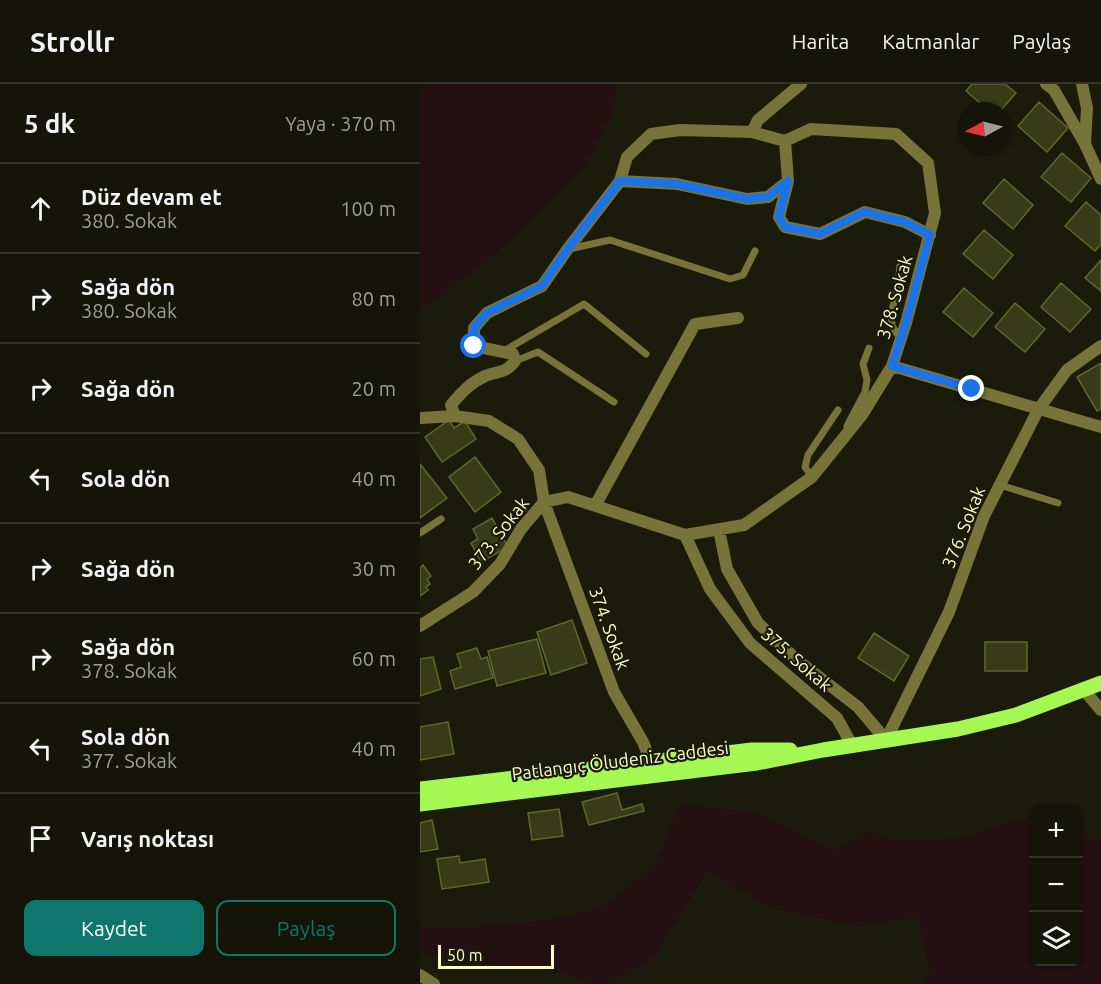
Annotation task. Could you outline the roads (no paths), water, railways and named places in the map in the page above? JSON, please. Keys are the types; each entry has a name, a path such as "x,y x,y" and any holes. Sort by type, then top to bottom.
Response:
{"main road":[{"name":"Patlangıç Öludeniz Caddesi","path":"420,804 756,764 823,750 958,729 1016,715 1101,682"},
{"name":"Patlangıç Öludeniz Caddesi","path":"420,789 752,750 823,750"}],"street":[{"path":"752,132 758,120 801,84"},
{"path":"1046,84 1054,90 1085,144 1101,178"},
{"path":"1082,84 1087,108 1085,144"},
{"name":"378. Sokak","path":"544,502 568,497 596,504 685,535 744,525 812,477 862,415 892,366 930,235 935,213 928,163 896,134 811,129 784,141"},
{"path":"455,416 451,405 464,389 486,375 508,371 515,361 513,354 474,346 474,328 487,313 542,286 620,181 627,157 651,134 680,130 752,132 784,141 788,181 779,217 785,227 820,234 864,212 905,222 930,235"},
{"path":"620,181 677,184 747,199 768,197 788,181"},
{"path":"596,504 695,324 738,318"},
{"name":"376. Sokak","path":"886,740 949,612 984,516 1038,410 1067,370 1101,346"},
{"path":"892,366 1101,427"},
{"name":"374. Sokak","path":"420,418 455,416 489,421 518,439 539,470 544,502 614,692 643,742 651,762"},
{"name":"373. Sokak","path":"420,626 473,592 500,564 521,529 544,502"},
{"path":"718,530 727,569 758,623 797,660 858,707 886,740"},
{"name":"375. Sokak","path":"685,535 710,589 750,643 837,718 852,745"},
{"path":"1084,690 1101,710"},
{"path":"837,718 858,707"},
{"path":"420,975 434,984"}],"lane":[{"path":"567,250 610,240 730,279 743,275 755,250"},
{"path":"900,266 891,314 892,326 901,339"},
{"path":"502,352 584,304 646,354"},
{"path":"835,449 865,392 867,380 862,364 869,348"},
{"path":"515,361 538,352 614,402"},
{"path":"812,477 805,467 808,455 838,410"},
{"path":"1000,485 1058,503"},
{"path":"420,532 441,519"}]}
